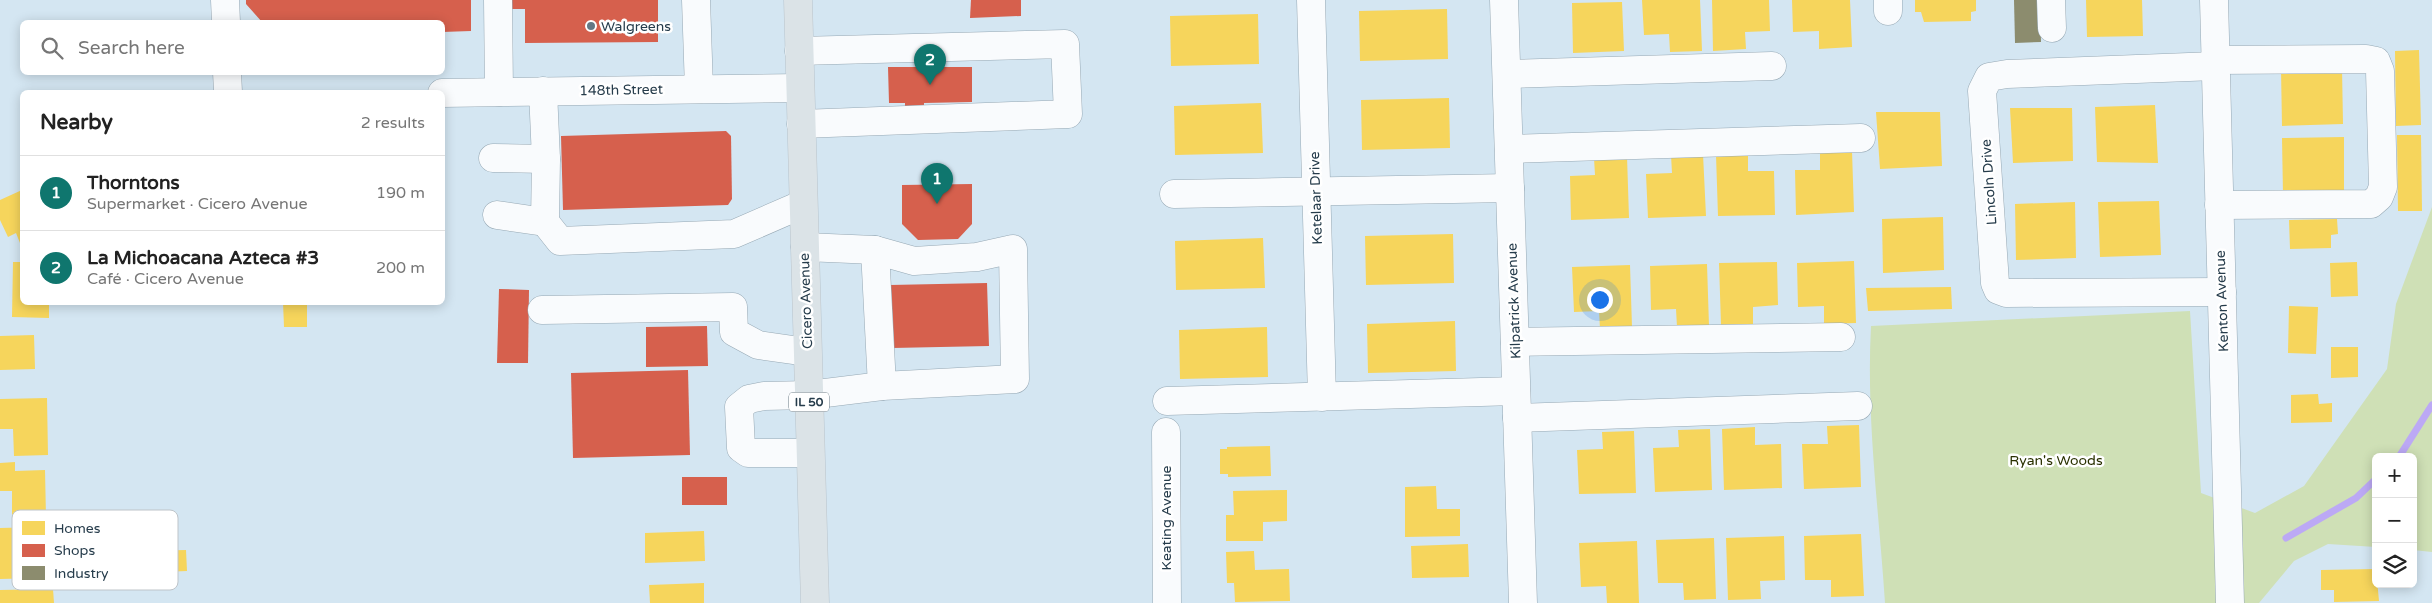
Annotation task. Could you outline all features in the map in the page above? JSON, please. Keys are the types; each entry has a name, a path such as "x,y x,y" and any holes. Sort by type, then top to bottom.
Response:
{"main road":[{"name":"Cicero Avenue","path":"798,0 814,603"}],"street":[{"path":"225,0 226,20"},
{"path":"498,0 499,92"},
{"path":"696,0 699,89"},
{"name":"Ketelaar Drive","path":"1311,0 1322,397"},
{"name":"Kilpatrick Avenue","path":"1504,0 1523,603"},
{"path":"2051,0 2052,28"},
{"name":"Kenton Avenue","path":"2214,0 2230,603"},
{"path":"799,50 1065,44 1068,114 801,124"},
{"path":"2215,63 2366,59 2376,61 2380,71 2383,187 2379,197 2371,204 2219,205"},
{"name":"Lincoln Drive","path":"2215,63 2007,74 1989,78 1982,91 1998,290 2006,294 2222,292"},
{"path":"1507,74 1772,66"},
{"path":"227,75 228,90"},
{"path":"434,75 434,90"},
{"name":"148th Street","path":"445,93 800,88"},
{"path":"544,91 545,222 560,241 734,234 804,204"},
{"path":"1509,149 1861,138"},
{"path":"494,158 546,159"},
{"path":"1174,194 1510,188"},
{"path":"497,215 545,222"},
{"path":"805,246 875,250 914,261 977,256 1013,249 1015,379 882,386 809,395 764,396 749,399 739,407 741,448 748,452 810,452"},
{"path":"875,250 882,386"},
{"path":"542,310 733,307 734,332 758,346 808,352"},
{"path":"1515,342 1842,337"},
{"path":"1168,401 1516,391"},
{"path":"1517,418 1858,406"},
{"name":"Keating Avenue","path":"1166,432 1167,603"}],"green space":[{"name":"Ryan's Woods","path":"2432,207 2432,552 2417,550 2417,453 2372,453 2372,547 2328,544 2294,561 2259,603 1885,603 1870,395 1871,326 2190,311 2201,493 2255,513 2304,486 2387,369 2396,304"}],"building: Homes":[{"path":"1642,0 1700,0 1702,51 1670,52 1669,34 1644,35"},
{"path":"1712,0 1769,0 1770,31 1745,32 1746,49 1713,51"},
{"path":"1792,0 1850,0 1852,47 1819,49 1819,31 1793,32"},
{"path":"1915,0 1976,0 1976,11 1971,12 1971,21 1924,22 1921,12 1915,12"},
{"path":"2086,0 2142,0 2143,36 2087,37"},
{"path":"1622,2 1624,51 1573,53 1572,3"},
{"path":"1447,9 1448,59 1360,61 1359,11"},
{"path":"1258,14 1259,64 1171,66 1170,16"},
{"path":"2419,50 2421,125 2396,126 2395,51"},
{"path":"2342,68 2343,124 2282,126 2281,69"},
{"path":"1449,98 1450,148 1362,150 1361,100"},
{"path":"1261,103 1263,153 1175,155 1174,106"},
{"path":"2155,105 2158,163 2097,162 2095,107"},
{"path":"2010,108 2072,108 2073,161 2013,163"},
{"path":"1876,112 1940,112 1942,166 1880,169"},
{"path":"2397,135 2421,135 2422,211 2398,211"},
{"path":"2344,137 2344,194 2283,195 2282,138"},
{"path":"1852,151 1854,212 1796,215 1795,170 1820,170 1820,152"},
{"path":"1703,154 1706,216 1648,218 1646,174 1672,173 1671,155"},
{"path":"1748,154 1748,171 1774,171 1775,215 1718,216 1716,155"},
{"path":"1627,156 1629,218 1571,220 1570,176 1595,175 1594,158"},
{"path":"20,191 20,243 16,233 8,237 0,220 0,200"},
{"path":"2159,201 2161,255 2100,257 2098,202"},
{"path":"2075,202 2076,258 2016,260 2015,204"},
{"path":"1943,217 1944,270 1883,273 1882,219"},
{"path":"2337,219 2338,234 2331,235 2331,248 2290,249 2289,220"},
{"path":"1453,234 1454,283 1366,285 1365,236"},
{"path":"1263,238 1265,288 1176,290 1175,241"},
{"path":"1854,261 1856,323 1824,324 1824,306 1798,307 1797,263"},
{"path":"13,262 20,262 20,305 49,305 49,318 12,317"},
{"path":"1777,262 1778,305 1753,307 1753,324 1721,325 1719,263"},
{"path":"2357,262 2358,296 2331,297 2330,263"},
{"path":"1707,264 1709,326 1677,327 1676,309 1651,310 1650,266"},
{"path":"1630,265 1632,327 1600,329 1599,311 1574,312 1572,267"},
{"path":"1951,287 1952,309 1868,311 1866,288"},
{"path":"283,305 307,305 307,327 284,327"},
{"path":"2289,306 2318,307 2316,354 2288,353"},
{"path":"1455,321 1456,371 1368,373 1367,324"},
{"path":"1267,327 1268,377 1180,379 1179,330"},
{"path":"34,335 35,369 0,370 0,336"},
{"path":"2331,347 2358,347 2358,377 2331,378"},
{"path":"2318,394 2319,404 2332,403 2332,422 2291,423 2291,395"},
{"path":"47,398 48,455 14,456 13,429 0,429 0,399"},
{"path":"1859,425 1861,487 1804,489 1802,444 1828,444 1827,426"},
{"path":"1755,427 1755,445 1781,444 1782,488 1724,490 1722,429"},
{"path":"1710,429 1712,490 1655,492 1653,448 1679,447 1678,430"},
{"path":"1634,431 1636,493 1579,494 1577,450 1603,449 1602,432"},
{"path":"1270,446 1271,476 1228,477 1228,474 1220,474 1220,449 1227,449 1227,447"},
{"path":"15,462 15,471 45,470 46,510 12,510 12,491 0,491 0,463"},
{"path":"1436,486 1437,509 1460,509 1460,536 1405,537 1405,487"},
{"path":"1287,490 1287,521 1263,522 1263,541 1226,541 1226,515 1234,515 1233,491"},
{"path":"0,528 12,528 12,579 0,579"},
{"path":"704,531 705,561 645,563 645,533"},
{"path":"1861,534 1864,596 1831,597 1831,580 1805,580 1804,536"},
{"path":"1784,536 1785,580 1760,581 1761,599 1728,600 1726,538"},
{"path":"1714,538 1716,599 1684,600 1683,583 1658,583 1656,540"},
{"path":"1637,541 1639,603 1607,603 1606,586 1581,587 1579,543"},
{"path":"1468,544 1469,577 1412,578 1411,546"},
{"path":"178,550 186,550 187,571 178,571"},
{"path":"1254,551 1255,570 1289,569 1290,601 1235,602 1234,583 1227,583 1226,552"},
{"path":"2372,569 2372,588 2378,588 2379,601 2334,602 2334,590 2321,590 2321,570"},
{"path":"704,583 704,603 650,603 649,585"},
{"path":"0,590 53,590 54,603 0,603"}],"building: Shops":[{"path":"246,0 471,0 471,31 445,32 445,20 260,20 246,4"},
{"name":"Walgreens","path":"498,0 658,0 658,42 525,43 525,9 498,9"},
{"path":"971,0 1021,0 1021,16 970,18"},
{"path":"888,67 972,67 972,102 924,103 924,109 905,109 905,103 889,103"},
{"path":"726,131 731,136 732,199 728,205 563,210 561,136"},
{"path":"972,184 972,224 958,239 918,240 902,224 902,185"},
{"path":"987,283 989,346 892,348 890,285"},
{"path":"499,289 529,290 528,363 497,363"},
{"path":"707,326 708,366 646,367 646,327"},
{"path":"688,370 690,455 573,458 571,373"},
{"path":"682,477 727,477 727,505 682,505"}],"building: Industry":[{"path":"2014,0 2040,0 2041,42 2015,43"}],"waterway":[{"path":"2402,453 2432,405"},
{"path":"2286,538 2356,498 2372,483"}],"place":[{"name":"Walgreens","path":"591,26"},
{"name":"La Michoacana Azteca #3","path":"930,85"},
{"name":"Thorntons","path":"937,204"}]}
